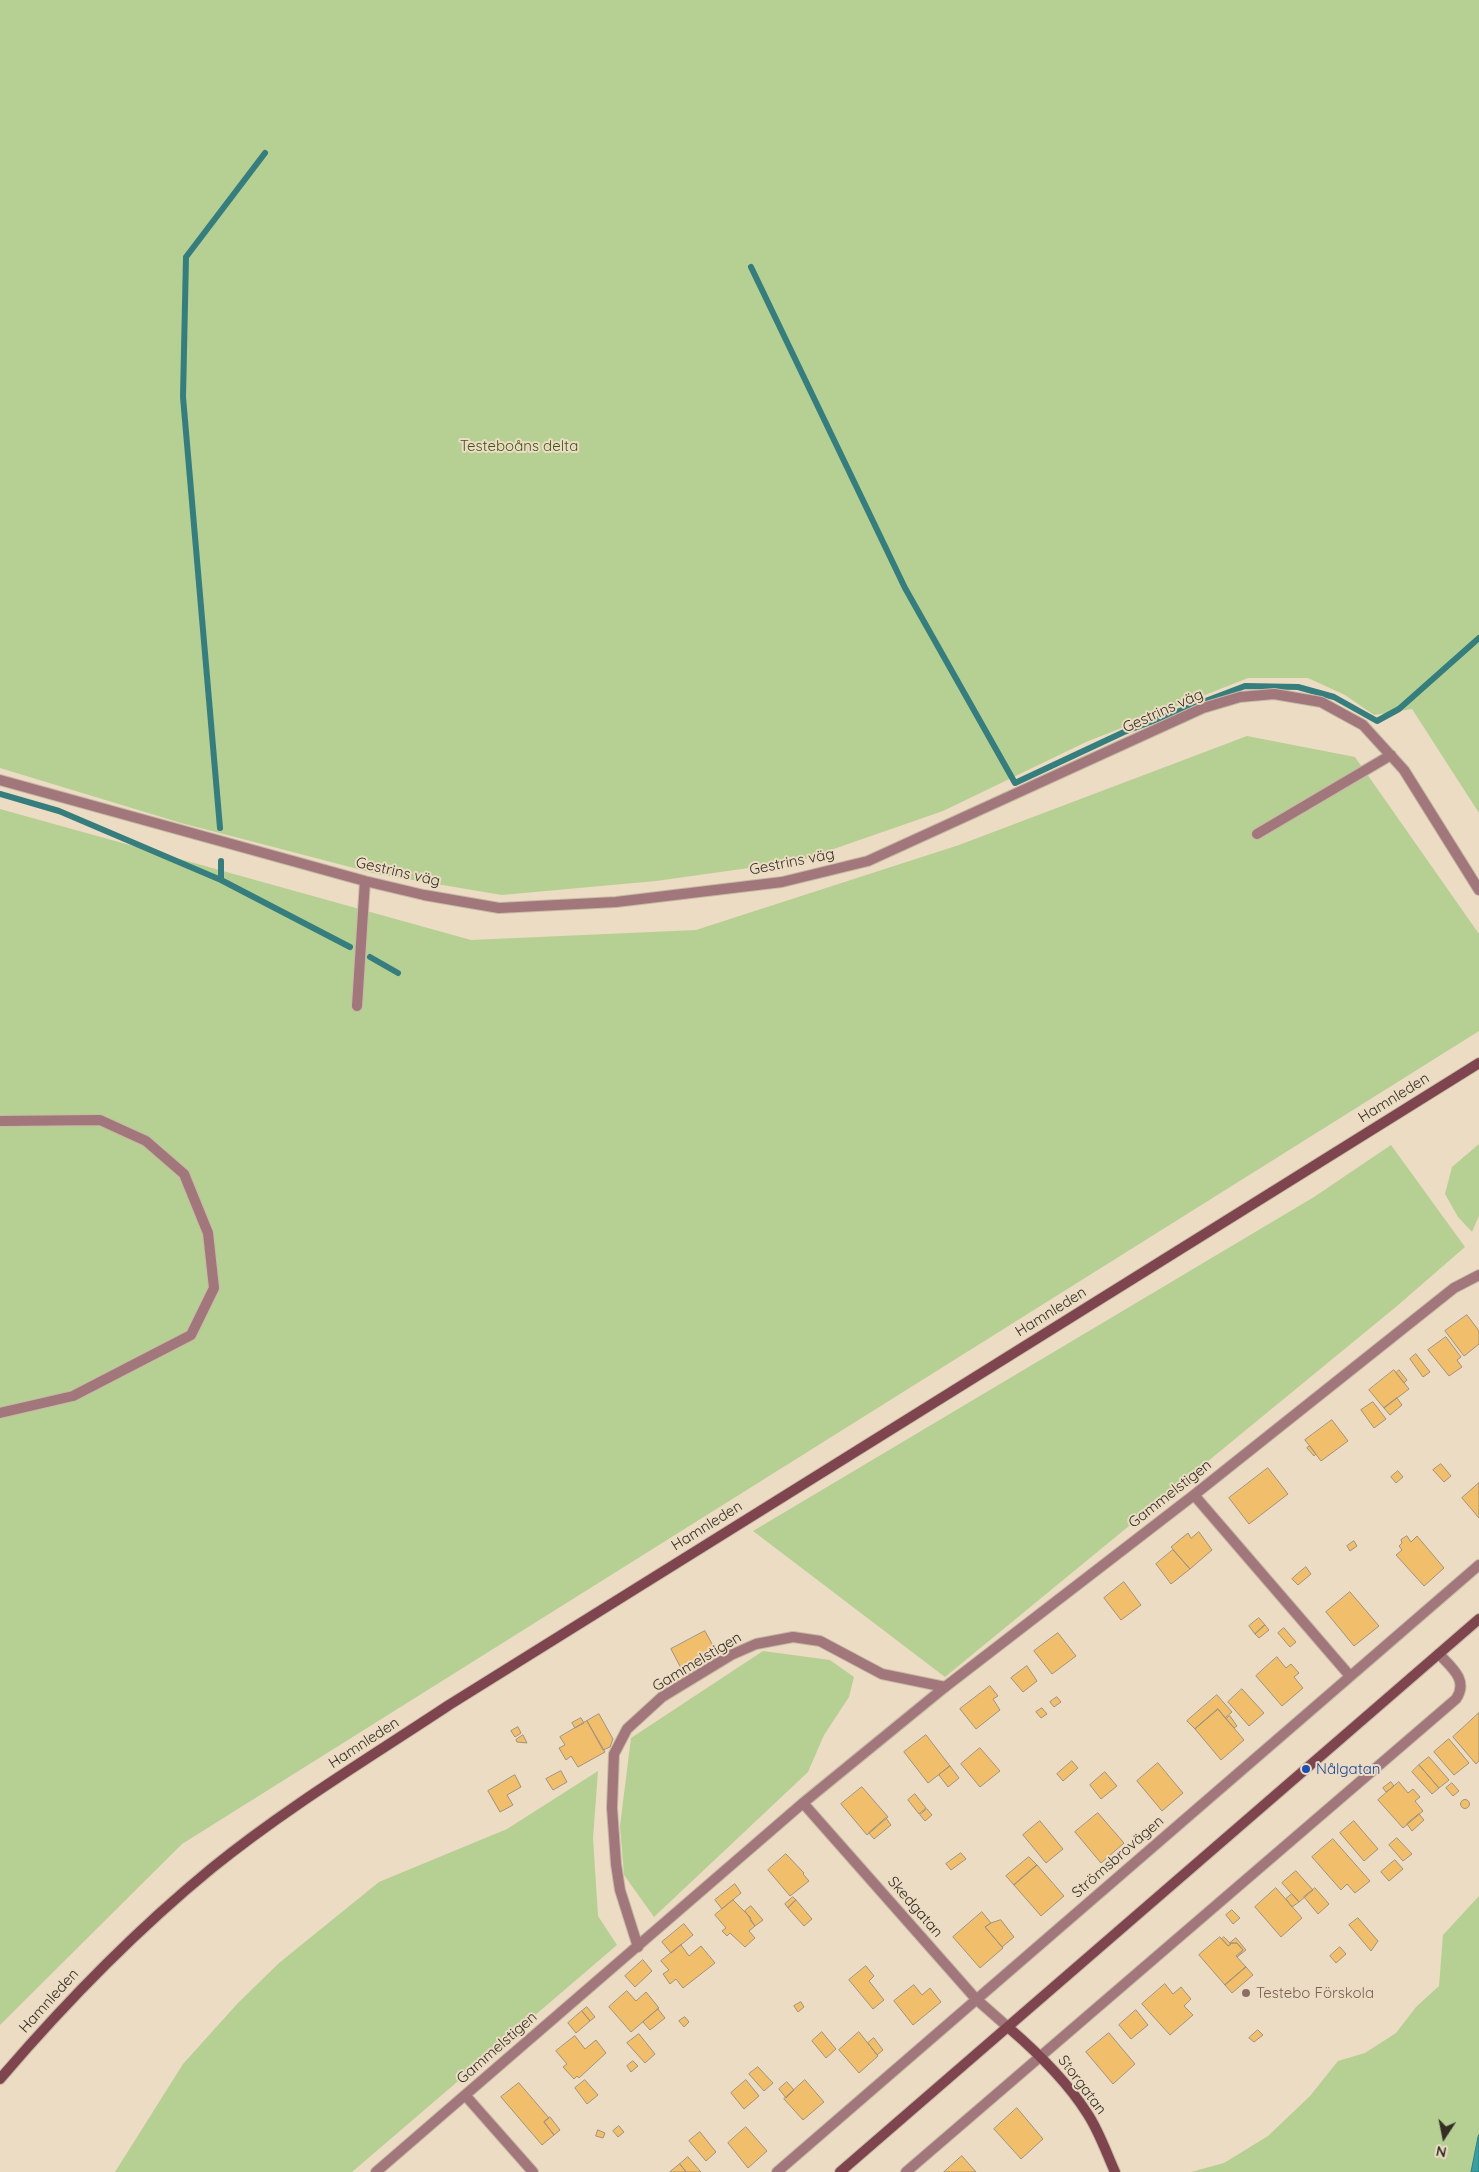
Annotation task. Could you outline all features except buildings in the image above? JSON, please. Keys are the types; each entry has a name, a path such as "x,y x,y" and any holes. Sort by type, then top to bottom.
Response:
{"main road":[{"name":"Hamnleden","path":"0,2079 103,1965 212,1868 288,1810 472,1690 1479,1063"},
{"path":"840,2172 1009,2028 1479,1619"},
{"name":"Storgatan","path":"1009,2028 1041,2056 1086,2112 1115,2172"}],"street":[{"name":"Gestrins väg","path":"0,780 365,881 424,895 498,908 616,902 782,882 868,861 1203,708 1240,697 1274,694 1321,702 1362,725 1404,770 1479,890"},
{"path":"1257,834 1391,755"},
{"path":"357,1006 365,881"},
{"path":"0,1121 100,1120 146,1141 184,1174 208,1233 214,1288 191,1335 73,1396 0,1413"},
{"name":"Gammelstigen","path":"376,2172 803,1803 945,1687 1194,1495 1454,1288 1479,1275"},
{"path":"1194,1495 1350,1676"},
{"name":"Strömsbrovägen","path":"777,2172 1479,1565"},
{"name":"Gammelstigen","path":"638,1947 620,1890 616,1864 612,1808 614,1754 627,1729 662,1697 731,1656 756,1644 792,1637 820,1641 882,1674 945,1687"},
{"path":"906,2172 1456,1699 1460,1692 1460,1680 1439,1654"},
{"name":"Skedgatan","path":"803,1803 976,1999 1009,2028"},
{"path":"465,2095 533,2172"}],"green space":[{"name":"Testeboåns delta","path":"0,0 1479,0 1479,813 1412,709 1374,715 1345,695 1308,678 1248,678 1086,742 943,811 799,861 656,881 502,895 377,874 181,823 0,768"},
{"path":"1247,736 1355,757 1479,934 1479,1031 182,1844 0,2025 0,809 471,940 696,930 959,845"},
{"path":"1479,1144 1479,1216 1472,1232 1458,1217 1445,1194 1452,1167"},
{"path":"1391,1145 1465,1247 1397,1306 945,1677 753,1531 1314,1197"},
{"path":"763,1651 830,1660 854,1677 849,1697 824,1735 808,1772 654,1917 624,1875 620,1826 631,1738"},
{"path":"598,1771 593,1838 598,1916 617,1945 352,2172 115,2172 183,2064 238,2003 279,1963 379,1882 507,1829"},
{"path":"1479,1896 1479,2135 1471,2172 1191,2172 1224,2163 1268,2136 1310,2096 1338,2061 1365,2053 1396,2033 1416,2007 1439,1986 1443,1935"}],"water":[{"path":"1479,2135 1479,2172 1471,2172 1478,2137"}],"waterway":[{"path":"220,828 183,397 186,257 265,153"},
{"path":"751,267 905,588 1015,783 1124,732 1245,686 1298,687 1334,697 1377,721 1399,709 1479,638"},
{"path":"0,794 59,811 221,880 350,947"},
{"path":"221,861 221,880"},
{"path":"370,957 398,973"}],"place":[{"name":"Nålgatan","path":"1306,1769"},
{"name":"Testebo Förskola","path":"1246,1993"}]}
